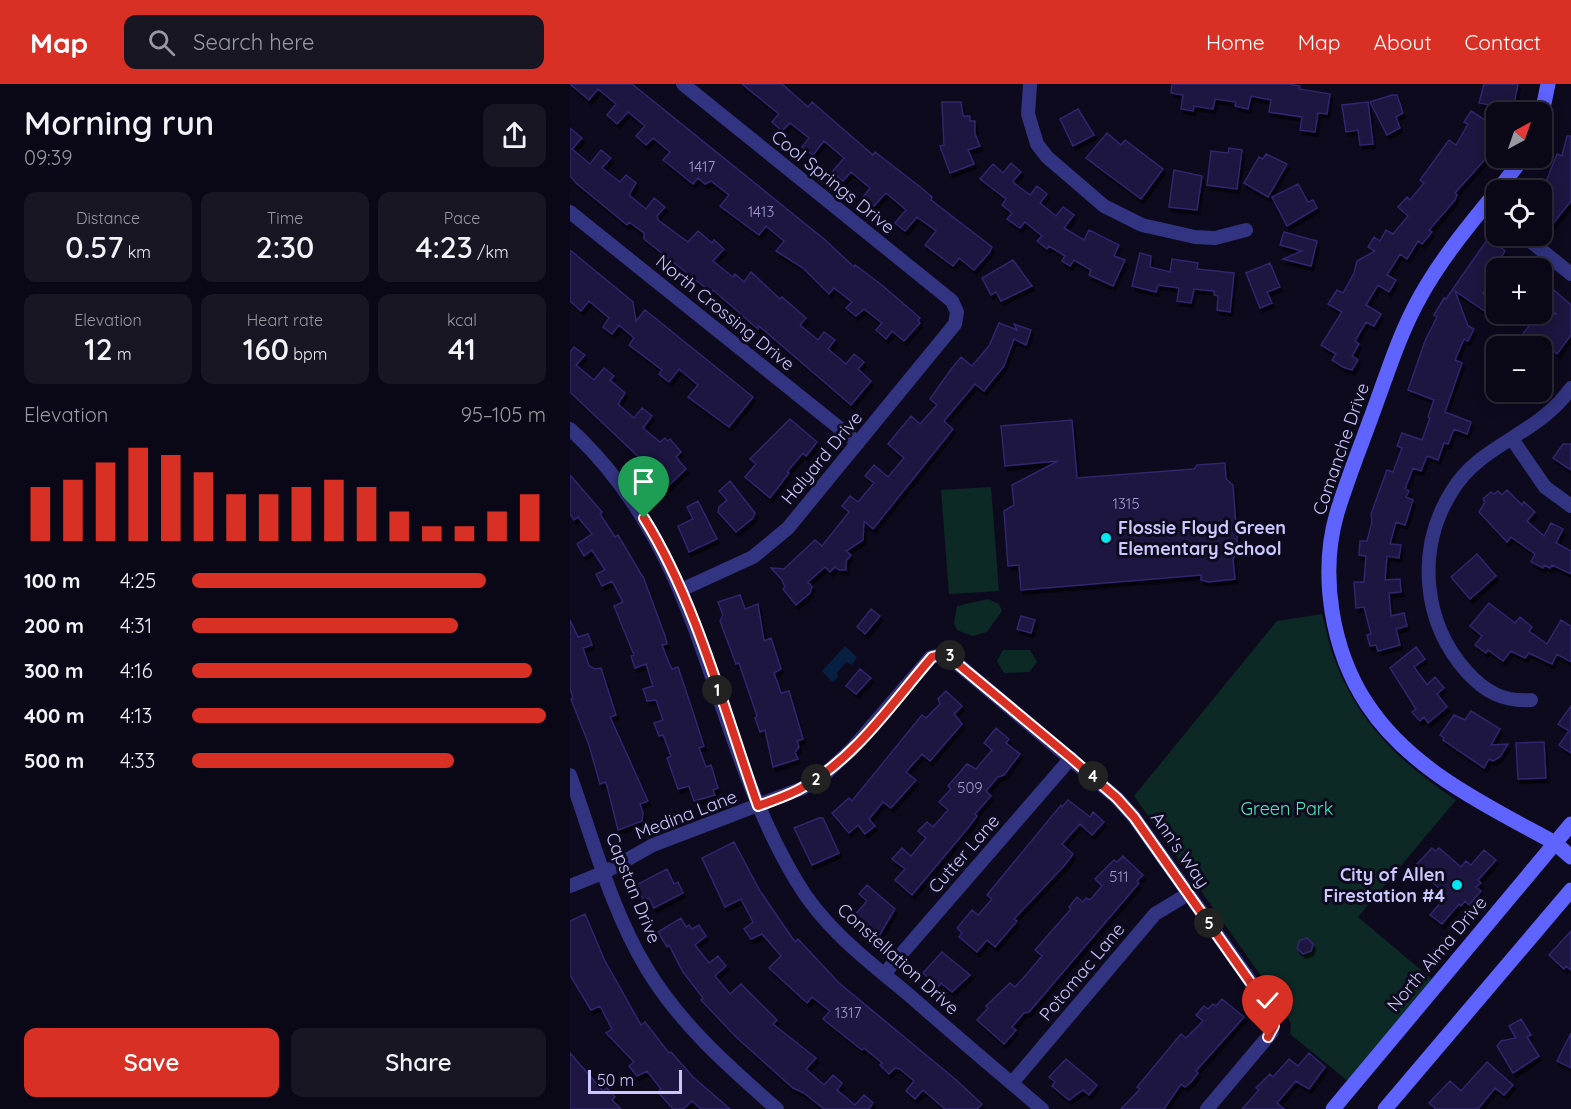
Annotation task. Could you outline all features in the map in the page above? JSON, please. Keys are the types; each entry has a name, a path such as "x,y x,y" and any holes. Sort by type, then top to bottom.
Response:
{"street":[{"name":"Cool Springs Drive","path":"683,84 952,301 957,312"},
{"path":"1030,84 1028,114 1037,144 1047,157 1104,206 1142,225 1195,237 1215,238 1245,230"},
{"path":"1544,102 1548,84"},
{"name":"Comanche Drive","path":"1506,180 1515,168"},
{"name":"North Crossing Drive","path":"570,212 858,443"},
{"name":"Comanche Drive","path":"1486,215 1443,259 1405,328 1337,514 1330,547 1330,582 1338,641 1343,656 1368,706 1390,733 1428,769 1555,843 1571,857"},
{"path":"1536,246 1571,274"},
{"name":"Halyard Drive","path":"681,590 743,562 771,544 858,443 955,324 957,312"},
{"path":"1531,700 1515,701 1500,698 1477,681 1461,665 1442,635 1429,587 1431,544 1446,500 1460,478 1479,459 1547,416 1571,388"},
{"name":"Constellation Drive","path":"570,429 633,502 654,534 681,590 758,806 778,850 818,912 840,936 1042,1109"},
{"path":"1512,439 1545,487 1571,506"},
{"name":"Medina Lane","path":"570,885 605,872 653,845 803,788 826,773 852,749 932,657 941,653"},
{"name":"Ann's Way","path":"941,653 951,656 962,665 1117,798 1134,817 1272,1013 1274,1026 1272,1032 1207,1109"},
{"name":"Cutter Lane","path":"884,974 1071,758"},
{"name":"Capstan Drive","path":"570,774 620,914 643,960 668,1000 701,1039 777,1109"},
{"name":"North Alma Drive","path":"1333,1109 1571,824"},
{"path":"1385,1109 1571,890"},
{"name":"Potomac Lane","path":"1012,1083 1155,914 1188,894"}],"green space":[{"path":"991,487 999,591 949,594 941,490"},
{"path":"988,599 999,604 1002,611 987,632 972,636 957,630 954,623 957,606"},
{"name":"Green Park","path":"1322,614 1331,650 1343,679 1367,720 1398,755 1456,800 1358,917 1433,980 1349,1082 1290,1034 1291,1025 1285,1010 1134,796 1277,621"},
{"path":"1003,650 1030,650 1037,662 1029,672 1004,673 997,661"}],"water":[{"path":"845,646 857,657 852,665 846,662 837,673 838,678 832,682 822,671"}],"building":[{"path":"570,84 632,84 824,239 854,267 855,265 883,286 920,318 918,320 920,323 904,341 892,331 886,339 876,330 882,323 864,309 856,316 846,308 852,302 834,288 829,294 803,268 776,251 784,241 766,226 759,235 720,206 729,195 711,181 705,184 698,178 693,184 663,160 670,152 653,138 646,145 636,136 645,126 628,112 617,124 607,115 616,104 598,89 589,100"},
{"path":"742,84 782,84 808,107 812,102 873,155 875,152 919,186 932,197 931,200 992,247 989,253 974,270 959,258 953,266 925,245 936,231 917,217 905,231 895,223 906,210 886,193 874,206 863,197 870,188 851,172 843,181 832,172 844,158 824,141 813,155 802,147 809,138 790,123 782,131 772,122 779,114"},
{"path":"1172,84 1288,84 1300,86 1299,89 1330,94 1327,114 1318,113 1315,132 1300,130 1302,117 1269,112 1271,100 1251,96 1248,109 1235,106 1236,102 1215,99 1213,109 1194,106 1193,111 1181,109 1183,95 1171,93"},
{"path":"1484,84 1518,84 1514,102 1479,103"},
{"path":"1397,95 1403,113 1396,117 1400,128 1387,135 1370,102"},
{"path":"942,102 961,102 963,116 970,116 970,121 975,121 975,134 980,146 968,150 974,164 950,173 940,146 944,145"},
{"path":"1368,102 1373,144 1360,145 1358,130 1346,132 1342,105"},
{"path":"1078,109 1094,135 1073,146 1060,119"},
{"path":"1471,111 1486,121 1486,158 1455,193 1457,195 1455,200 1429,230 1432,232 1422,244 1418,241 1407,259 1400,254 1387,275 1396,280 1389,292 1378,285 1366,305 1381,314 1374,326 1366,322 1355,341 1359,344 1352,356 1358,360 1352,370 1343,367 1332,360 1336,354 1321,345 1342,312 1328,304 1337,290 1343,293 1354,273 1357,261 1375,251 1368,247 1374,237 1380,241 1386,230 1393,234 1408,216 1398,207 1407,197 1410,200 1424,183 1420,180 1449,140 1456,145 1468,124 1464,122"},
{"path":"570,128 582,138 572,149 590,164 601,150 611,158 602,168 620,182 626,175 636,183 629,195 646,209 654,198 665,207 657,216 658,220 688,242 698,231 712,243 714,240 724,249 713,261 733,277 735,274 744,282 751,272 780,299 782,297 806,318 800,325 818,340 824,332 835,340 828,349 846,364 854,354 864,362 858,369 871,381 851,405 759,326 758,329 713,290 711,292 644,239 644,233 629,222 627,225 576,183 570,176"},
{"path":"1107,133 1121,145 1125,140 1163,169 1141,199 1086,158"},
{"path":"1567,136 1571,136 1571,201 1552,225 1552,180 1547,180 1557,154 1562,156"},
{"path":"1229,148 1242,150 1237,189 1207,185 1211,151 1228,153"},
{"path":"1266,154 1287,164 1268,197 1244,183 1259,157 1263,159"},
{"path":"1011,163 1021,172 1013,181 1014,183 1030,195 1037,186 1047,194 1040,203 1056,216 1063,207 1074,215 1064,228 1084,240 1089,230 1119,245 1114,256 1125,260 1113,286 1089,275 1091,270 1074,260 1070,266 1062,261 1065,256 1049,246 1047,249 1037,241 1042,236 1025,222 1020,228 1007,219 1012,213 1002,205 1006,199 980,179 993,164 1003,173"},
{"path":"1174,170 1202,176 1197,210 1169,207"},
{"path":"1298,184 1308,202 1313,200 1317,208 1287,226 1272,197"},
{"path":"1284,232 1317,241 1311,266 1283,259 1302,251 1280,245"},
{"path":"1486,241 1486,246 1499,246 1505,251 1501,258 1486,258 1486,289 1483,293 1486,295 1486,312 1455,291 1468,326 1474,329 1468,341 1464,339 1455,360 1462,363 1445,412 1471,422 1467,434 1454,429 1448,444 1444,443 1438,460 1427,456 1421,471 1413,468 1405,489 1409,491 1406,497 1413,500 1405,525 1396,522 1390,544 1401,545 1399,558 1387,556 1385,580 1400,579 1401,592 1389,593 1391,616 1404,613 1407,626 1396,629 1400,645 1378,651 1376,645 1370,646 1367,635 1371,634 1364,607 1356,608 1354,582 1364,582 1366,556 1359,555 1360,541 1367,541 1372,522 1371,514 1387,470 1393,472 1402,448 1397,446 1402,433 1422,440 1430,418 1428,417 1434,400 1408,390 1425,341 1437,317 1434,315 1444,298 1446,299"},
{"path":"570,250 633,302 636,321 645,310 753,397 729,427 688,397 698,385 679,369 669,382 659,374 662,370 629,345 634,338 619,325 612,334 603,327 609,318 589,301 581,311 570,301"},
{"path":"1140,253 1151,256 1150,267 1170,272 1172,259 1198,263 1197,269 1234,273 1230,312 1217,310 1218,296 1214,295 1214,291 1194,289 1191,303 1177,301 1179,288 1158,285 1156,292 1132,286"},
{"path":"1013,260 1032,286 1001,301 996,292 991,295 982,278"},
{"path":"1270,263 1280,287 1267,292 1272,303 1260,308 1246,273"},
{"path":"1554,290 1571,305 1571,335 1557,354 1552,350 1552,336 1521,336 1530,324 1552,324 1552,314 1556,314 1552,311"},
{"path":"999,323 1017,330 1014,324 1031,330 1026,345 1014,339 1004,366 984,391 975,384 944,421 953,429 873,529 864,521 863,540 846,551 851,555 846,561 846,570 839,570 835,567 830,572 825,567 808,582 812,587 810,593 796,605 783,589 785,587 782,580 771,568 784,569 815,540 822,546 849,512 842,506 850,496 858,502 874,483 865,476 874,465 888,477 904,458 888,444 911,416 920,424 937,405 930,399 952,368 961,357 972,366 989,346"},
{"path":"574,347 585,355 576,365 594,380 604,368 614,376 610,380 625,393 618,404 634,418 642,408 652,416 643,428 660,442 665,438 667,441 670,439 681,452 676,457 686,469 662,492 643,469 647,465 570,392 570,352"},
{"path":"790,419 817,442 806,456 803,453 787,472 789,473 770,498 745,477 756,464 750,459"},
{"path":"1072,420 1077,478 1194,469 1197,465 1225,463 1226,479 1233,485 1238,552 1233,559 1235,579 1208,582 1201,580 1201,575 1021,590 1019,565 1008,566 1004,511 1014,505 1012,485 1058,461 1005,466 1001,426"},
{"path":"1563,444 1571,444 1571,470 1553,458"},
{"path":"570,475 602,512 600,514 615,537 618,535 644,579 665,636 667,644 662,645 672,669 678,667 693,712 704,746 699,748 706,767 711,765 718,788 713,790 715,795 694,801 689,786 678,789 667,758 671,756 663,735 659,736 654,723 663,720 656,700 647,701 643,689 653,686 646,664 635,668 631,656 634,655 614,606 623,602 612,581 602,586 596,574 605,570 592,550 584,556 577,544 592,534 578,517 574,520 570,514"},
{"path":"730,481 755,513 753,518 736,532 718,512 719,507 727,500 719,491"},
{"path":"1507,490 1522,505 1524,502 1535,512 1527,521 1544,536 1551,523 1563,529 1556,543 1571,551 1571,574 1552,565 1550,568 1544,565 1543,568 1531,562 1535,554 1511,537 1507,542 1479,512 1485,502 1483,499 1491,492 1494,494 1498,491 1502,495"},
{"path":"698,501 717,539 689,552 678,526 693,519 687,507"},
{"path":"1477,554 1496,576 1470,599 1451,577"},
{"path":"740,595 745,609 758,604 764,641 771,638 781,669 774,673 781,693 789,691 803,739 797,741 799,747 795,752 798,759 773,767 765,730 760,732 739,663 736,664 720,621 723,615 718,602"},
{"path":"1489,603 1515,623 1520,617 1532,627 1529,631 1547,644 1561,620 1571,626 1571,662 1557,654 1552,664 1529,653 1525,658 1511,651 1503,661 1488,650 1486,653 1475,645 1482,636 1470,626"},
{"path":"871,609 880,616 865,634 857,627"},
{"path":"1021,616 1035,620 1031,633 1017,629"},
{"path":"570,620 578,637 588,634 592,645 583,648 589,666 595,669 601,668 616,715 610,717 648,801 640,804 643,813 642,821 618,830 606,782 600,784 589,745 571,699 573,698 570,688"},
{"path":"1416,647 1425,659 1414,667 1427,685 1435,677 1444,688 1437,694 1447,707 1428,723 1424,717 1420,721 1412,712 1416,709 1390,668"},
{"path":"860,669 871,678 856,694 846,686"},
{"path":"946,691 962,706 954,714 962,724 930,761 922,754 906,772 916,780 891,808 883,802 869,819 875,826 865,834 858,825 849,833 832,813 849,798 852,801 922,715 926,718 940,704 938,699"},
{"path":"1571,706 1571,753 1559,745 1569,731 1558,724"},
{"path":"1471,711 1500,729 1491,745 1508,744 1500,757 1493,761 1489,759 1484,768 1443,740 1444,738 1440,735 1454,715 1465,720"},
{"path":"996,728 1009,739 1006,743 1020,754 1004,775 998,777 986,791 991,796 975,814 977,816 912,895 895,880 905,869 892,859 902,848 911,856 926,838 918,831 927,822 933,827 948,810 939,802 951,789 948,786 967,764 976,769 992,750 984,743"},
{"path":"1544,742 1546,778 1518,779 1516,743"},
{"path":"1068,800 1090,817 1093,812 1104,822 1092,835 1080,824 1062,844 1073,854 1064,866 1014,919 1017,921 995,947 987,940 977,952 959,937 962,933 957,928 972,910 978,915 992,899 987,895 1061,805 1062,807"},
{"path":"823,818 839,853 812,865 794,828"},
{"path":"734,842 760,891 795,942 798,939 839,983 955,1079 982,1104 977,1109 945,1109 923,1090 915,1099 906,1091 914,1081 900,1069 895,1068 889,1074 880,1065 882,1063 864,1048 862,1050 823,1019 830,1011 812,997 807,1003 769,968 781,956 762,934 751,939 744,929 753,922 741,899 725,907 702,858"},
{"name":"City of Allen Firestation #4","path":"1432,848 1436,851 1439,848 1461,867 1466,861 1471,865 1484,850 1496,860 1478,880 1481,883 1476,887 1481,891 1469,905 1465,901 1461,906 1459,904 1442,924 1430,915 1442,901 1437,897 1442,891 1420,871 1422,868 1417,864"},
{"path":"1123,856 1143,875 1137,881 1139,883 1029,1012 1024,1013 1012,1027 1016,1030 1004,1044 977,1020 988,1008 986,1006 1010,983 1015,987 1042,956 1035,950 1071,909 1069,907 1077,897 1083,902 1086,898 1090,900 1102,886 1095,879 1114,860 1117,862"},
{"path":"667,869 674,884 678,882 683,893 654,908 649,898 644,901 636,885"},
{"path":"867,885 895,909 879,936 855,915 867,901 859,894"},
{"path":"585,914 605,961 641,1025 645,1022 669,1053 671,1052 693,1077 730,1109 701,1109 692,1101 683,1109 673,1109 658,1092 661,1089 647,1071 637,1076 629,1066 634,1062 606,1033 612,1029 600,1006 591,1010 570,975 570,921"},
{"path":"681,918 686,927 689,925 692,929 699,925 706,936 695,945 709,963 718,956 726,966 715,976 730,994 741,984 777,1020 773,1024 816,1058 806,1069 824,1085 833,1075 842,1083 837,1090 855,1105 864,1095 873,1103 869,1109 824,1109 804,1093 793,1088 737,1038 701,1000 703,998 683,972 669,945 667,947 658,932"},
{"path":"1571,931 1571,970 1566,966 1564,969 1549,955"},
{"path":"1307,938 1313,944 1311,951 1303,954 1297,948 1300,940"},
{"path":"942,952 970,975 952,992 941,983 938,987 923,973"},
{"path":"1222,999 1244,1017 1196,1071 1198,1073 1192,1081 1185,1087 1181,1084 1164,1109 1121,1109 1140,1089 1137,1087 1181,1034 1186,1038 1203,1021 1196,1015 1204,1006 1208,1009 1213,1004 1216,1006"},
{"path":"1521,1019 1531,1035 1527,1037 1539,1056 1513,1073 1497,1046 1501,1041 1516,1038 1509,1026"},
{"path":"1571,1033 1571,1068 1557,1061"},
{"path":"570,1053 603,1091 607,1088 615,1097 612,1100 621,1109 570,1109"},
{"path":"1309,1053 1325,1067 1309,1089 1296,1081 1277,1103 1284,1109 1242,1109 1259,1090 1256,1088 1270,1074 1273,1077 1289,1059 1298,1066"},
{"path":"1066,1059 1097,1085 1089,1095 1083,1090 1069,1100 1052,1086 1055,1082 1049,1077"},
{"path":"1487,1062 1513,1085 1504,1095 1495,1088 1478,1109 1436,1109 1429,1103 1450,1081 1461,1091"}],"place":[{"name":"Flossie Floyd Green Elementary School","path":"1106,538"},
{"name":"City of Allen Firestation #4","path":"1457,885"}],"route":[{"path":"644,518 666,556 688,606 758,806 803,788 826,773 846,756 932,657 941,653 951,656 1117,798 1134,817 1272,1013 1274,1026 1268,1037"}]}
